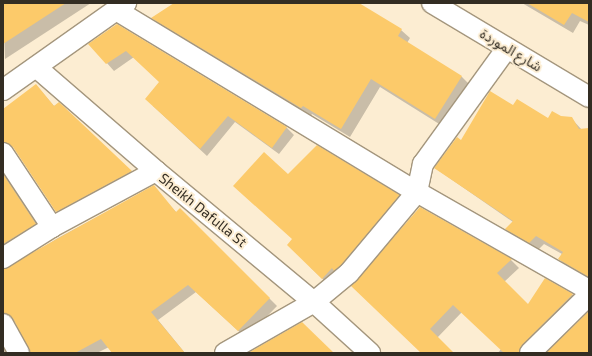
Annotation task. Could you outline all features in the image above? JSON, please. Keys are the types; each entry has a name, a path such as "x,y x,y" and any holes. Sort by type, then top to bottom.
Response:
{"street":[{"name":"شارع الموردة","path":"432,3 589,98"},
{"path":"4,88 121,6 417,192 589,290"},
{"path":"225,353 314,302 349,274 417,192 423,164 507,48"},
{"name":"Sheikh Dafulla St","path":"36,66 156,171 314,302 370,353"},
{"path":"3,153 52,227"},
{"path":"3,258 52,227 156,171"},
{"path":"530,353 589,295"},
{"path":"3,324 19,353"}],"building":[{"path":"3,3 66,3 3,44"},
{"path":"174,3 359,3 402,29 398,36 462,76 435,119 371,79 341,129 303,106 301,108 151,18"},
{"path":"527,3 589,3 589,22 572,13 564,25"},
{"path":"117,24 287,127 272,148 228,116 200,149 145,99 159,82 126,51 106,64 88,44"},
{"path":"36,84 54,106 59,102 132,171 56,212 13,147 3,142 3,109"},
{"path":"490,91 513,105 517,99 548,118 552,111 561,116 572,117 579,129 589,128 589,277 558,259 563,252 536,236 529,243 505,229 513,221 434,168 457,137 461,140"},
{"path":"317,145 400,195 341,265 334,271 332,268 322,279 287,245 292,239 233,186 264,152 288,174"},
{"path":"3,174 36,224 3,244"},
{"path":"154,185 176,212 180,208 270,298 238,331 188,285 151,312 185,353 112,353 101,339 75,353 30,353 13,318 3,313 3,269"},
{"path":"420,207 512,259 497,273 528,304 545,278 573,294 522,345 519,353 504,353 453,305 430,329 454,353 421,353 351,286"},
{"path":"589,311 589,353 546,353"},
{"path":"302,322 334,353 248,353"}]}
